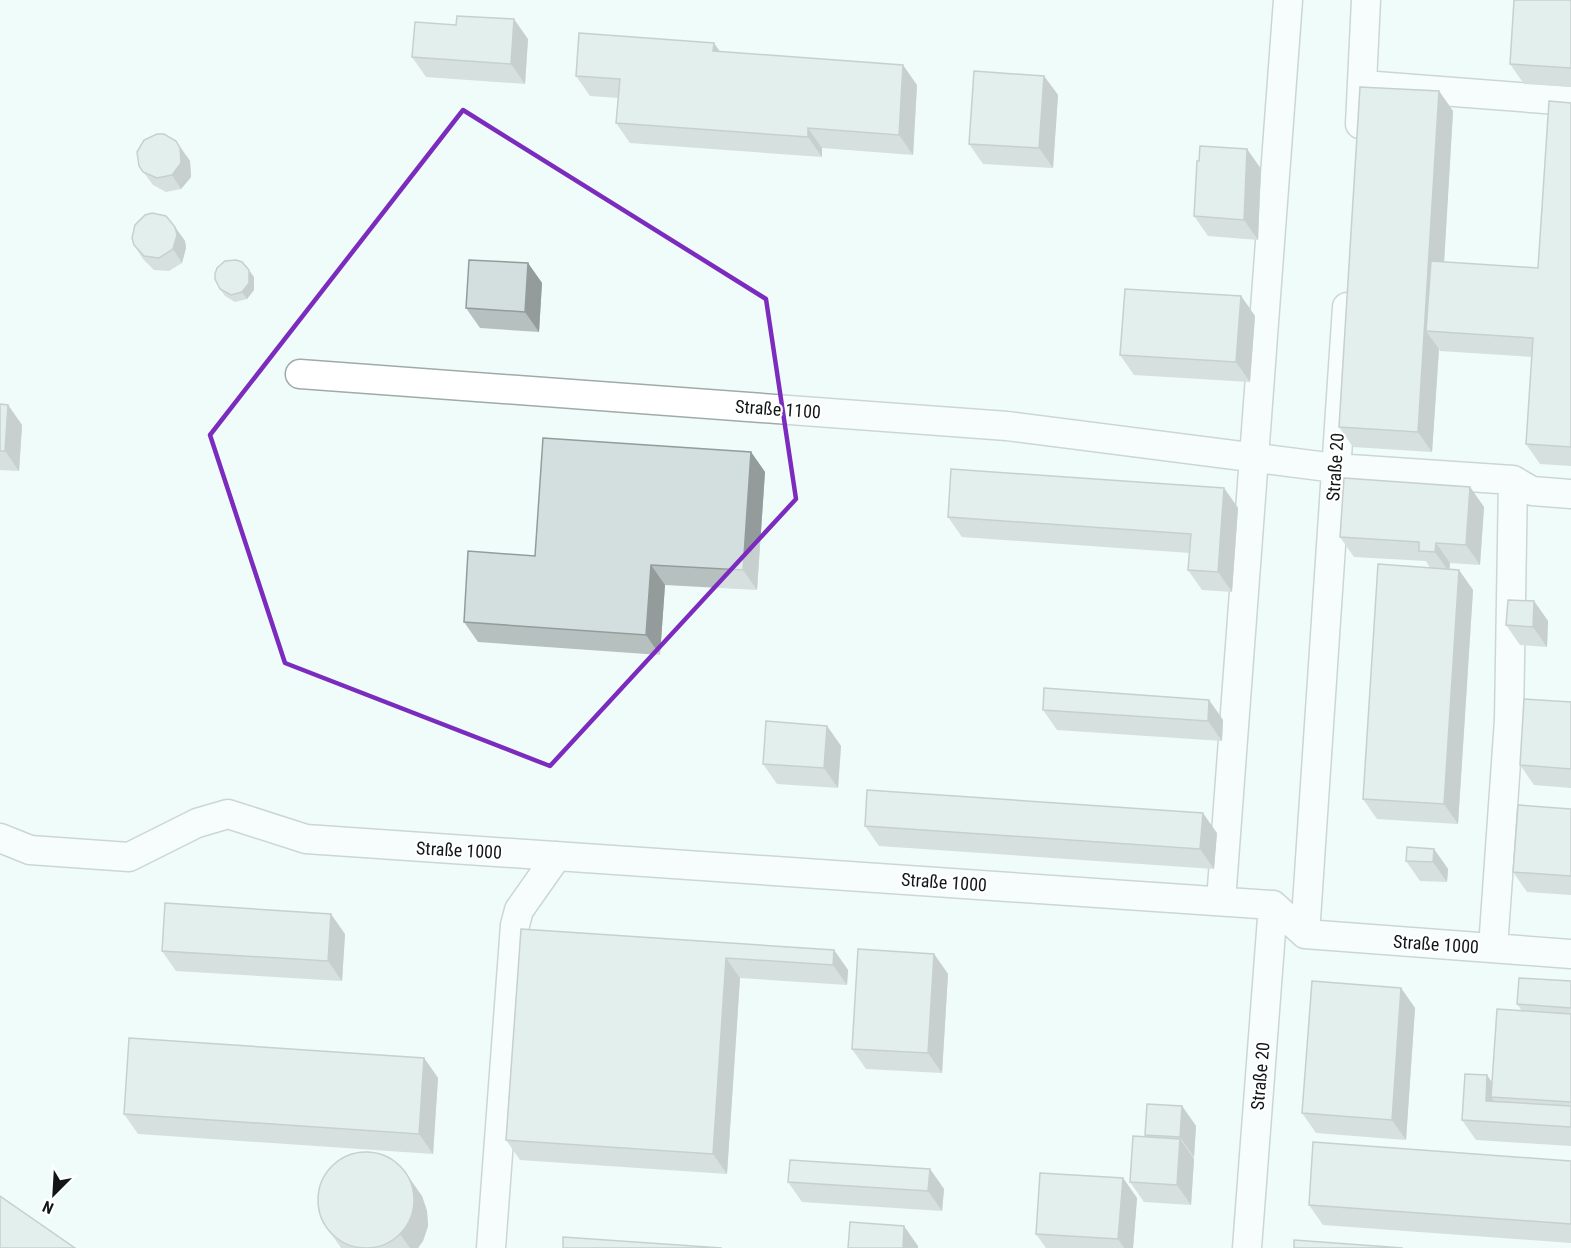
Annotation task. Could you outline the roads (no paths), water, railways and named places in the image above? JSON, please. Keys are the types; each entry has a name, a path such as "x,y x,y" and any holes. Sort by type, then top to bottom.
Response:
{"street":[{"path":"1221,902 1288,0"},
{"path":"1358,154 1366,0"},
{"path":"1363,85 1571,101"},
{"name":"Straße 20","path":"1305,934 1348,282"},
{"name":"Straße 1100","path":"300,374 1006,426 1335,468 1513,480 1532,491 1571,494"},
{"path":"1493,948 1509,720 1513,480"},
{"name":"Straße 1000","path":"0,838 30,850 129,857 197,823 228,814 306,839 1273,905"},
{"path":"491,1248 515,925 519,910 557,856"},
{"path":"1273,905 1305,934"},
{"name":"Straße 20","path":"1246,1248 1273,905"},
{"name":"Straße 1000","path":"1305,934 1571,954"}]}
